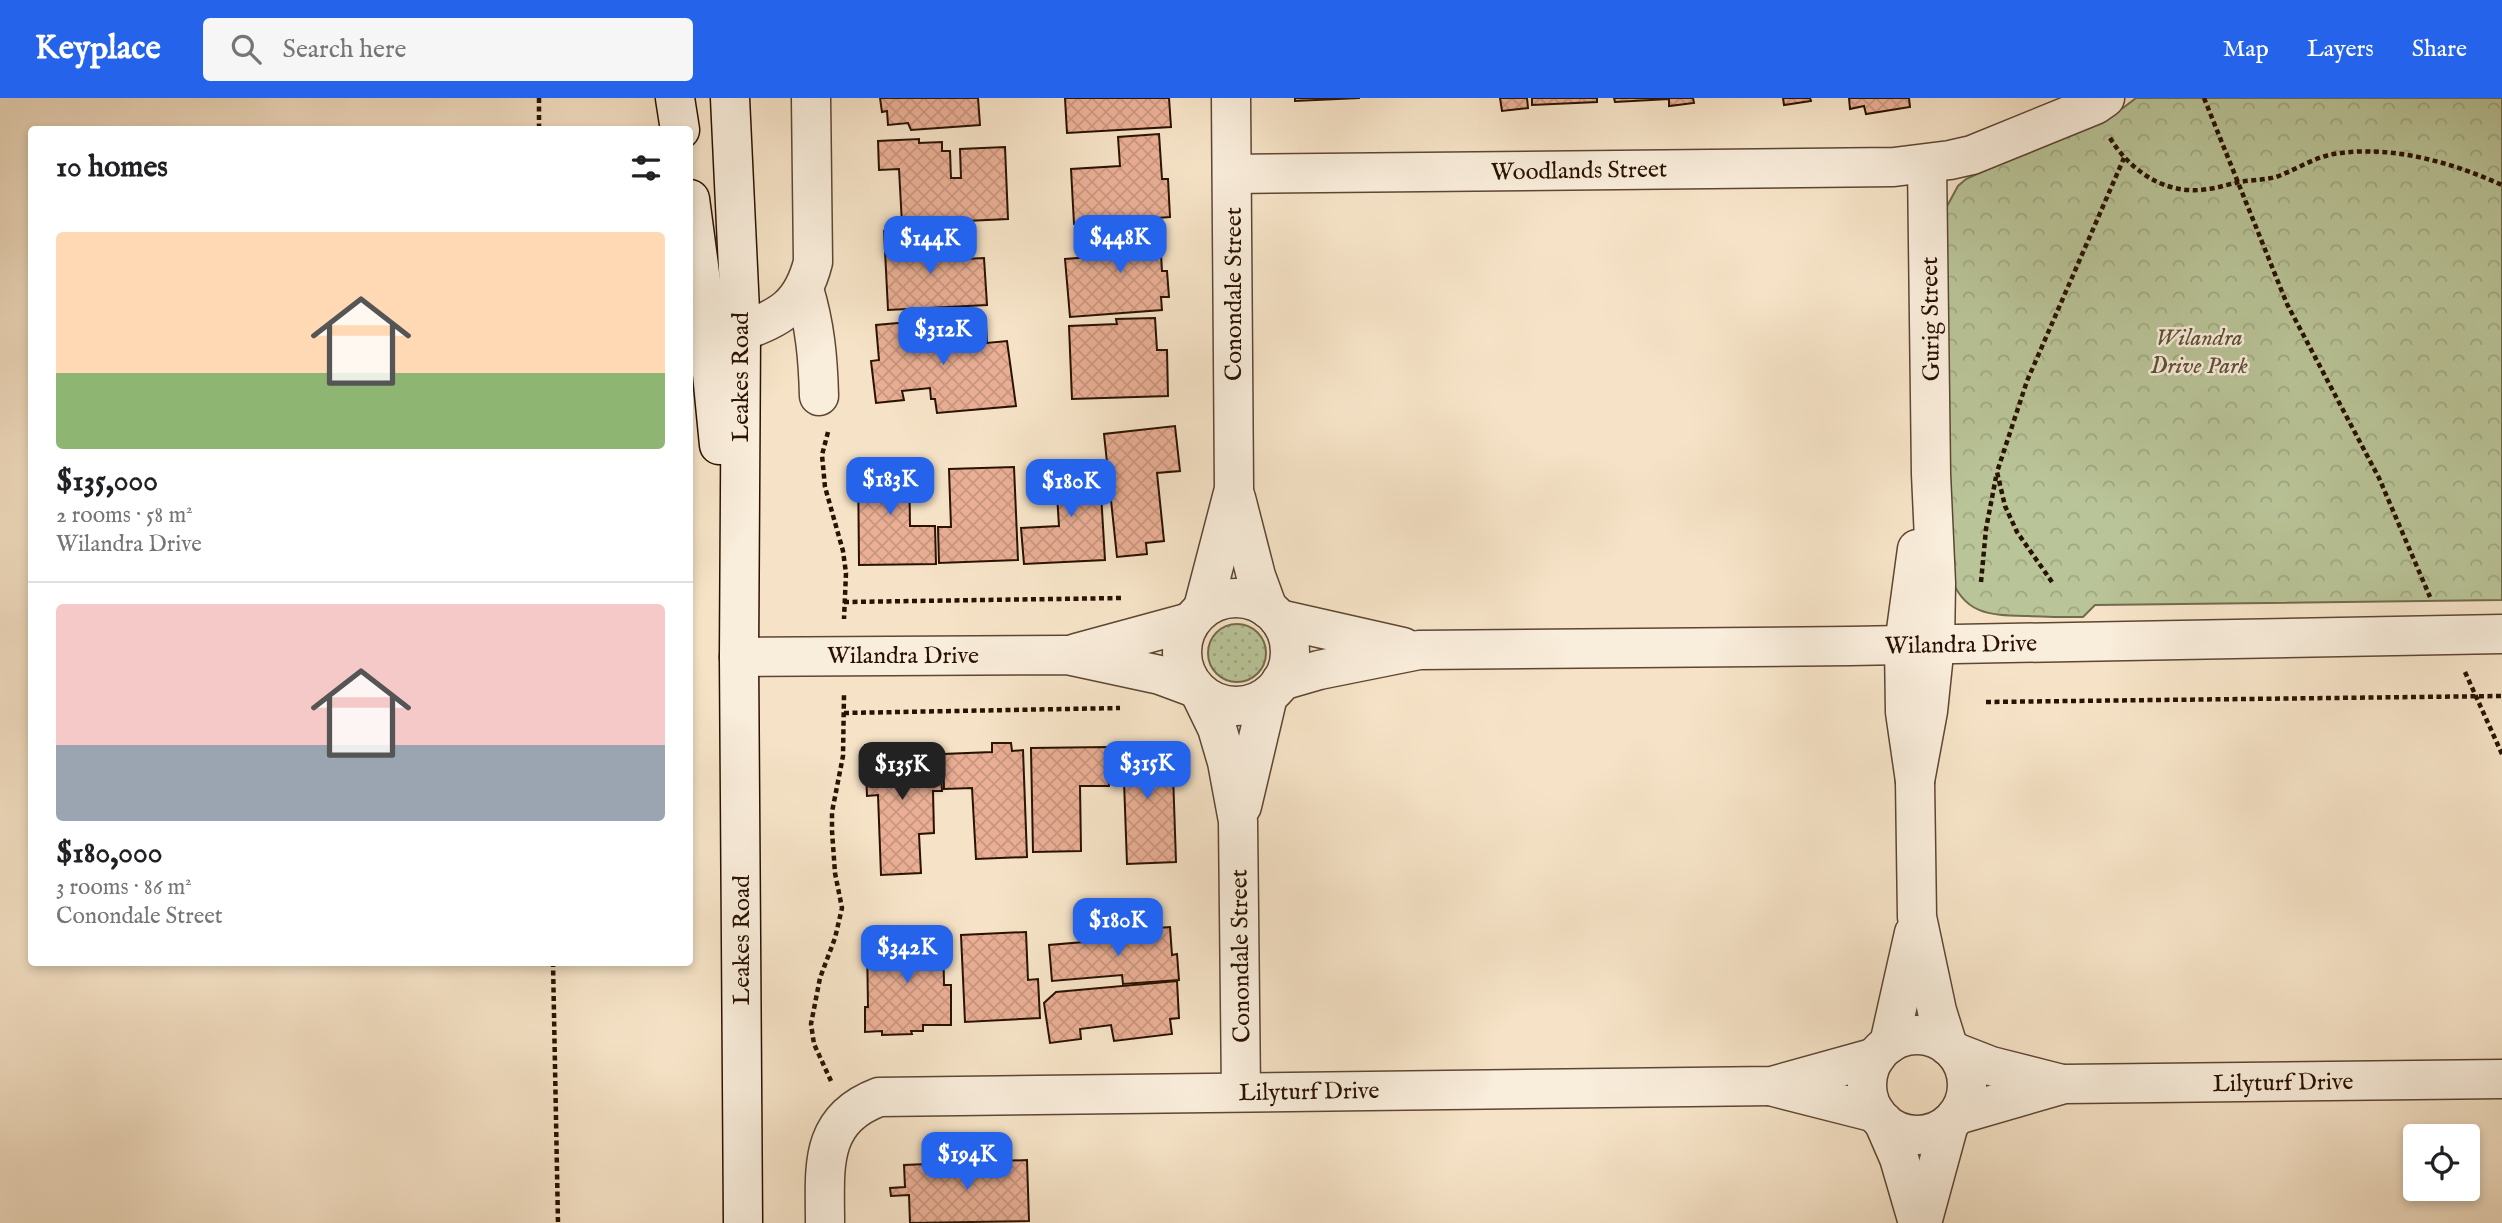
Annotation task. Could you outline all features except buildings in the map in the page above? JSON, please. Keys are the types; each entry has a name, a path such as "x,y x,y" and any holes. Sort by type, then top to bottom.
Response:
{"street":[{"path":"675,98 679,126"},
{"name":"Leakes Road","path":"730,98 741,332 739,657 743,1223"},
{"path":"811,98 808,276 824,412"},
{"name":"Conondale Street","path":"1231,98 1234,489 1256,576 1274,614"},
{"name":"Woodlands Street","path":"1231,174 1894,167 1927,164 1990,149 2100,101"},
{"name":"Gurig Street","path":"1917,917 1915,781 1928,711 1920,645 1936,583 1931,474 1927,164"},
{"name":"Leakes Road","path":"693,221 708,333 739,657"},
{"path":"741,332 788,310 808,276"},
{"name":"Conondale Street","path":"1197,615 1234,489"},
{"path":"1229,598 1256,602 1274,614 1286,631 1290,657 1275,689 1241,706 1212,701 1197,690 1187,676 1181,649 1184,635 1197,615 1229,598"},
{"name":"Wilandra Drive","path":"1274,614 1419,650"},
{"name":"Wilandra Drive","path":"1067,655 1197,615"},
{"name":"Wilandra Drive","path":"1275,689 1319,670 1419,650 1920,645 2502,634"},
{"name":"Wilandra Drive","path":"739,657 1067,655 1160,675 1197,690"},
{"name":"Conondale Street","path":"1238,821 1275,689"},
{"name":"Conondale Street","path":"1197,690 1217,728 1227,762 1238,821 1241,1092"},
{"path":"1917,917 1937,1012 1952,1049 1963,1063 1967,1090 1953,1120 1920,1223"},
{"path":"1917,917 1907,971 1883,1051 1870,1070 1868,1085 1870,1099 1899,1158 1920,1223"},
{"path":"1883,1051 1913,1035 1925,1036 1952,1049"},
{"name":"Lilyturf Drive","path":"1952,1049 1991,1066 2064,1084 2502,1079"},
{"name":"Lilyturf Drive","path":"1772,1086 1883,1051"},
{"name":"Lilyturf Drive","path":"1953,1120 2064,1084"},
{"name":"Lilyturf Drive","path":"850,1111 879,1097 898,1096 1772,1086 1880,1117"},
{"path":"825,1223 826,1163 830,1141 850,1111"},
{"path":"1880,1117 1895,1130 1909,1135 1937,1132 1953,1120"}],"path":[{"path":"539,98 539,126"},
{"path":"2204,98 2287,304 2379,478 2502,754"},
{"path":"2100,101 2105,129 2124,158 2139,172 2168,187 2207,190 2274,177 2322,156 2342,152 2368,152 2432,160 2502,185"},
{"path":"1981,582 1986,529 1997,472 2027,380 2124,158"},
{"path":"824,412 822,455 825,487 843,551 846,573 842,755 832,812 835,873 842,908 835,939 820,978 811,1024 814,1044 828,1075 850,1111"},
{"path":"1997,472 2005,506 2017,532 2052,582"},
{"path":"844,602 1124,598"},
{"path":"1986,702 2502,696"},
{"path":"844,713 1122,708"},
{"path":"553,966 558,1223"}],"green space":[{"name":"Wilandra Drive Park","path":"2136,98 2502,98 2502,600 2095,605 2083,617 2070,617 1991,613 1971,606 1963,599 1950,575 1946,208 1958,186 1966,179 2123,108"},
{"path":"1231,624 1243,624 1258,632 1266,647 1266,659 1258,674 1243,682 1231,682 1216,674 1208,659 1208,647 1216,632"}]}
